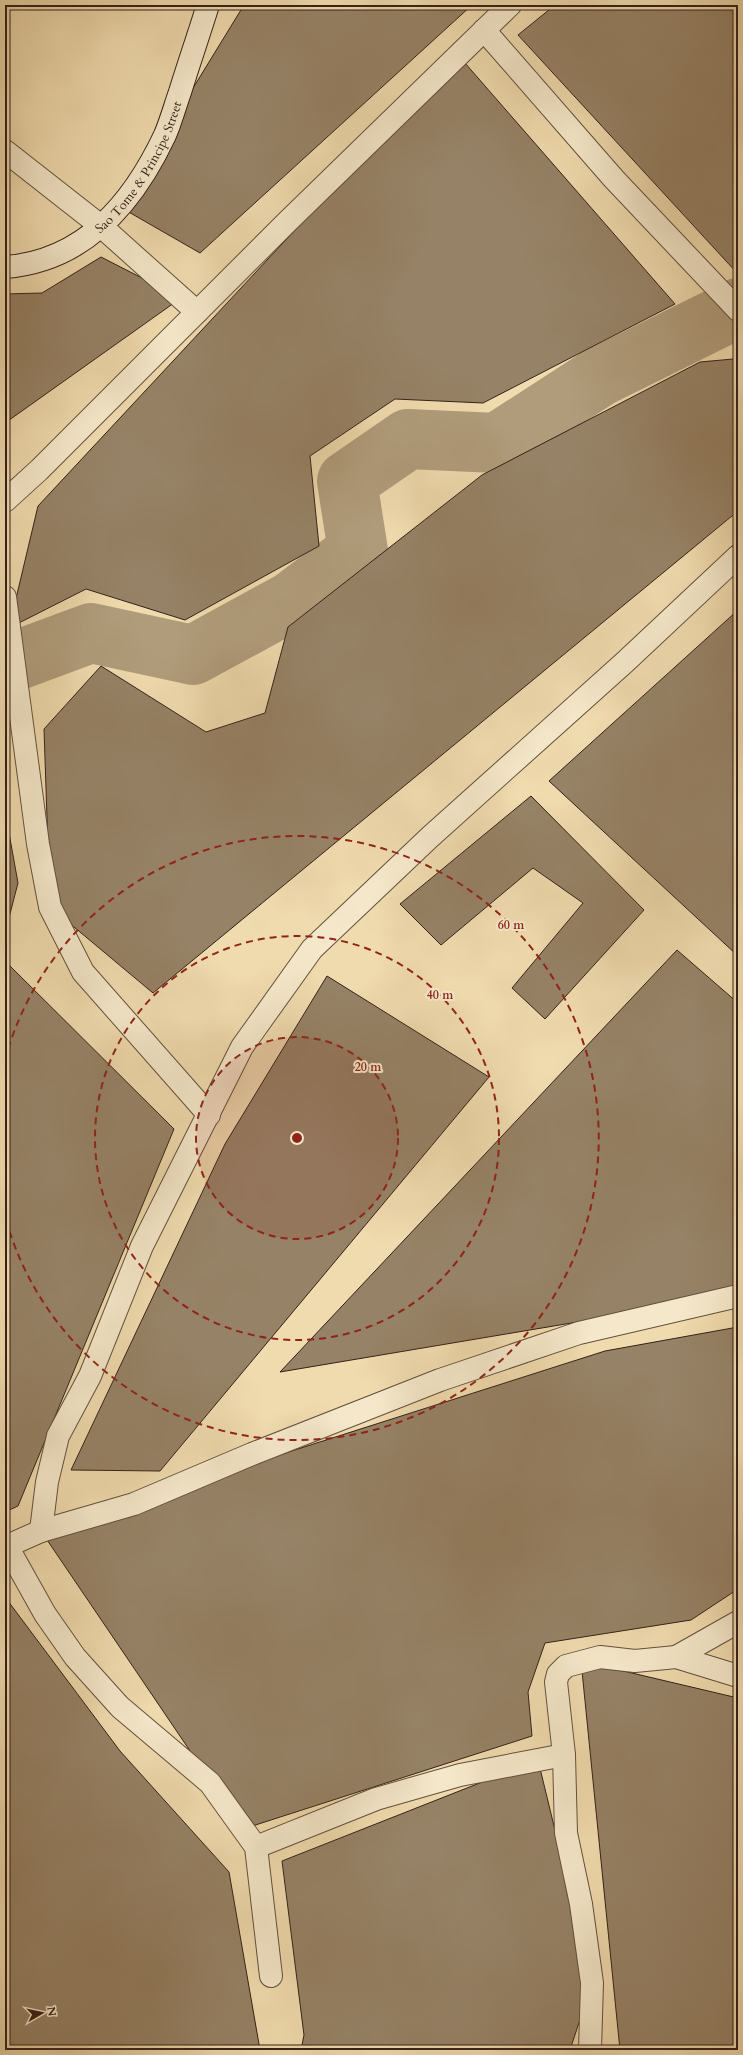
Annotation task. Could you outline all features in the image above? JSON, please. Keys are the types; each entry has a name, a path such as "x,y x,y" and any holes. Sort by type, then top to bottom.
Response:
{"street":[{"name":"Sao Tome & Principe Street","path":"5,267 24,266 71,250 102,227 120,207 147,170 166,134 208,5"},
{"path":"5,501 39,470 197,312 510,5"},
{"path":"484,30 614,179 738,310"},
{"path":"5,151 102,227 197,312"},
{"path":"41,1531 47,1482 58,1436 90,1376 142,1246 242,1048 312,949 430,837 625,662 738,556"},
{"path":"5,601 38,844 50,907 83,972 209,1114"},
{"path":"271,1976 256,1847 210,1783 120,1707 75,1657 45,1614 6,1546 41,1531 134,1504 252,1454 440,1380 579,1332 738,1296"},
{"path":"676,1657 738,1622"},
{"path":"590,2050 592,1983 582,1904 566,1834 564,1755 556,1682 558,1674 566,1666 600,1657 634,1661 676,1657 738,1676"},
{"path":"256,1847 376,1799 460,1775 564,1755"}],"building":[{"path":"244,5 472,5 200,253 120,207"},
{"path":"555,5 738,5 738,274 518,35"},
{"path":"458,55 675,304 483,403 395,399 310,456 319,546 185,620 86,589 9,628 38,506"},
{"path":"101,257 181,298 5,423 5,294 42,293"},
{"path":"733,359 738,367 738,511 153,993 50,907 44,729 101,666 206,732 265,713 288,627 482,475 700,362"},
{"path":"738,610 738,956 549,781"},
{"path":"531,796 644,910 545,1019 512,988 583,903 533,868 441,945 400,904"},
{"path":"5,811 18,883 5,933"},
{"path":"677,950 738,1003 738,1295 280,1372"},
{"path":"5,961 174,1129 18,1506 5,1512"},
{"path":"327,976 489,1077 160,1471 71,1470 225,1144"},
{"path":"738,1327 738,1589 691,1620 545,1643 528,1692 532,1736 243,1829 41,1531 605,1351"},
{"path":"5,1597 120,1751 229,1872 260,2050 5,2050"},
{"path":"581,1661 738,1698 738,2050 620,2050"},
{"path":"538,1760 592,1983 570,2050 301,2050 304,2035 282,1861"}],"waterway":[{"path":"5,665 91,633 193,655 292,601 358,551 347,481 408,439 497,443 599,377 738,308"}]}
